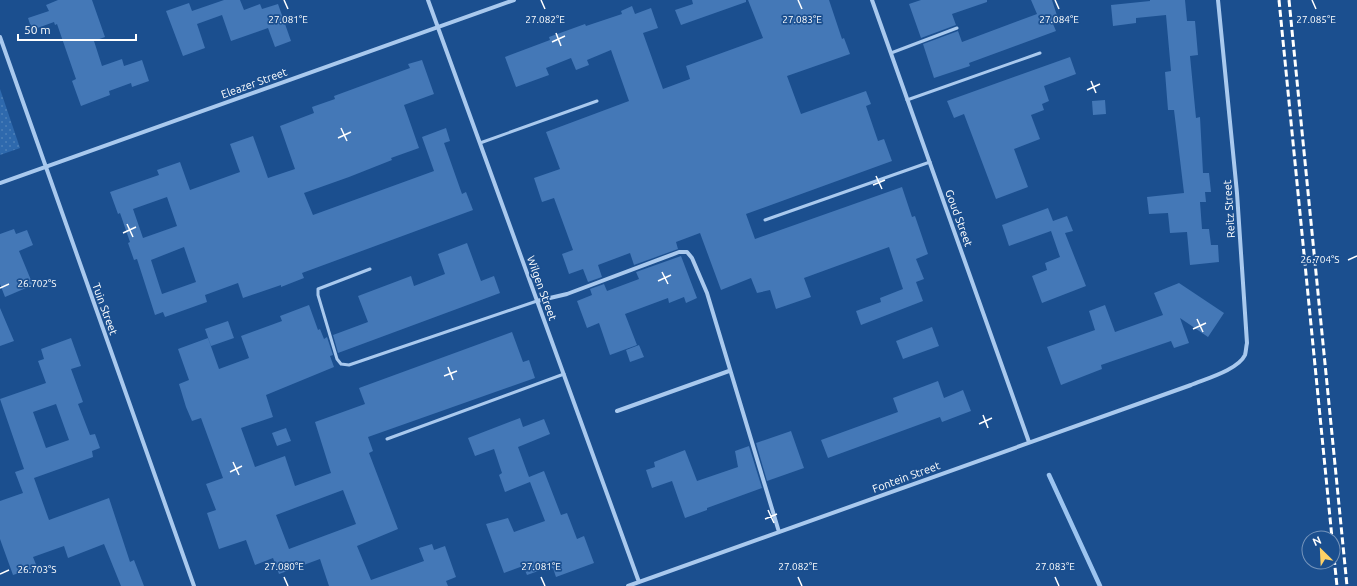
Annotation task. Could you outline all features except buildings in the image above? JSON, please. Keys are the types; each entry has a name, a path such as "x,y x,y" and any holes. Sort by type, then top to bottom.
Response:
{"street":[{"name":"Wilgen Street","path":"428,0 639,582"},
{"name":"Eleazer Street","path":"0,183 46,168 514,0"},
{"name":"Goud Street","path":"872,0 1029,442"},
{"name":"Reitz Street","path":"1190,385 1219,374 1236,365 1244,356 1247,343 1238,193 1218,0"},
{"name":"Tuin Street","path":"0,37 194,586"},
{"path":"537,301 567,294 678,252 687,252 692,258 707,293 729,371 779,532"},
{"path":"617,411 729,371"},
{"name":"Fontein Street","path":"628,586 1190,385"}],"lane":[{"path":"891,53 957,28"},
{"path":"907,100 1040,53"},
{"path":"480,143 597,101"},
{"path":"765,220 930,162"},
{"path":"370,269 318,289 318,295 337,359 342,364 349,366 537,301"},
{"path":"387,439 564,374"}],"shaded area":[{"path":"0,89 20,148 0,155"}],"waterway":[{"path":"1049,475 1100,586"}],"railway":[{"path":"1279,0 1331,530"},
{"path":"1289,0 1347,586"},
{"path":"1335,570 1337,586"}]}
